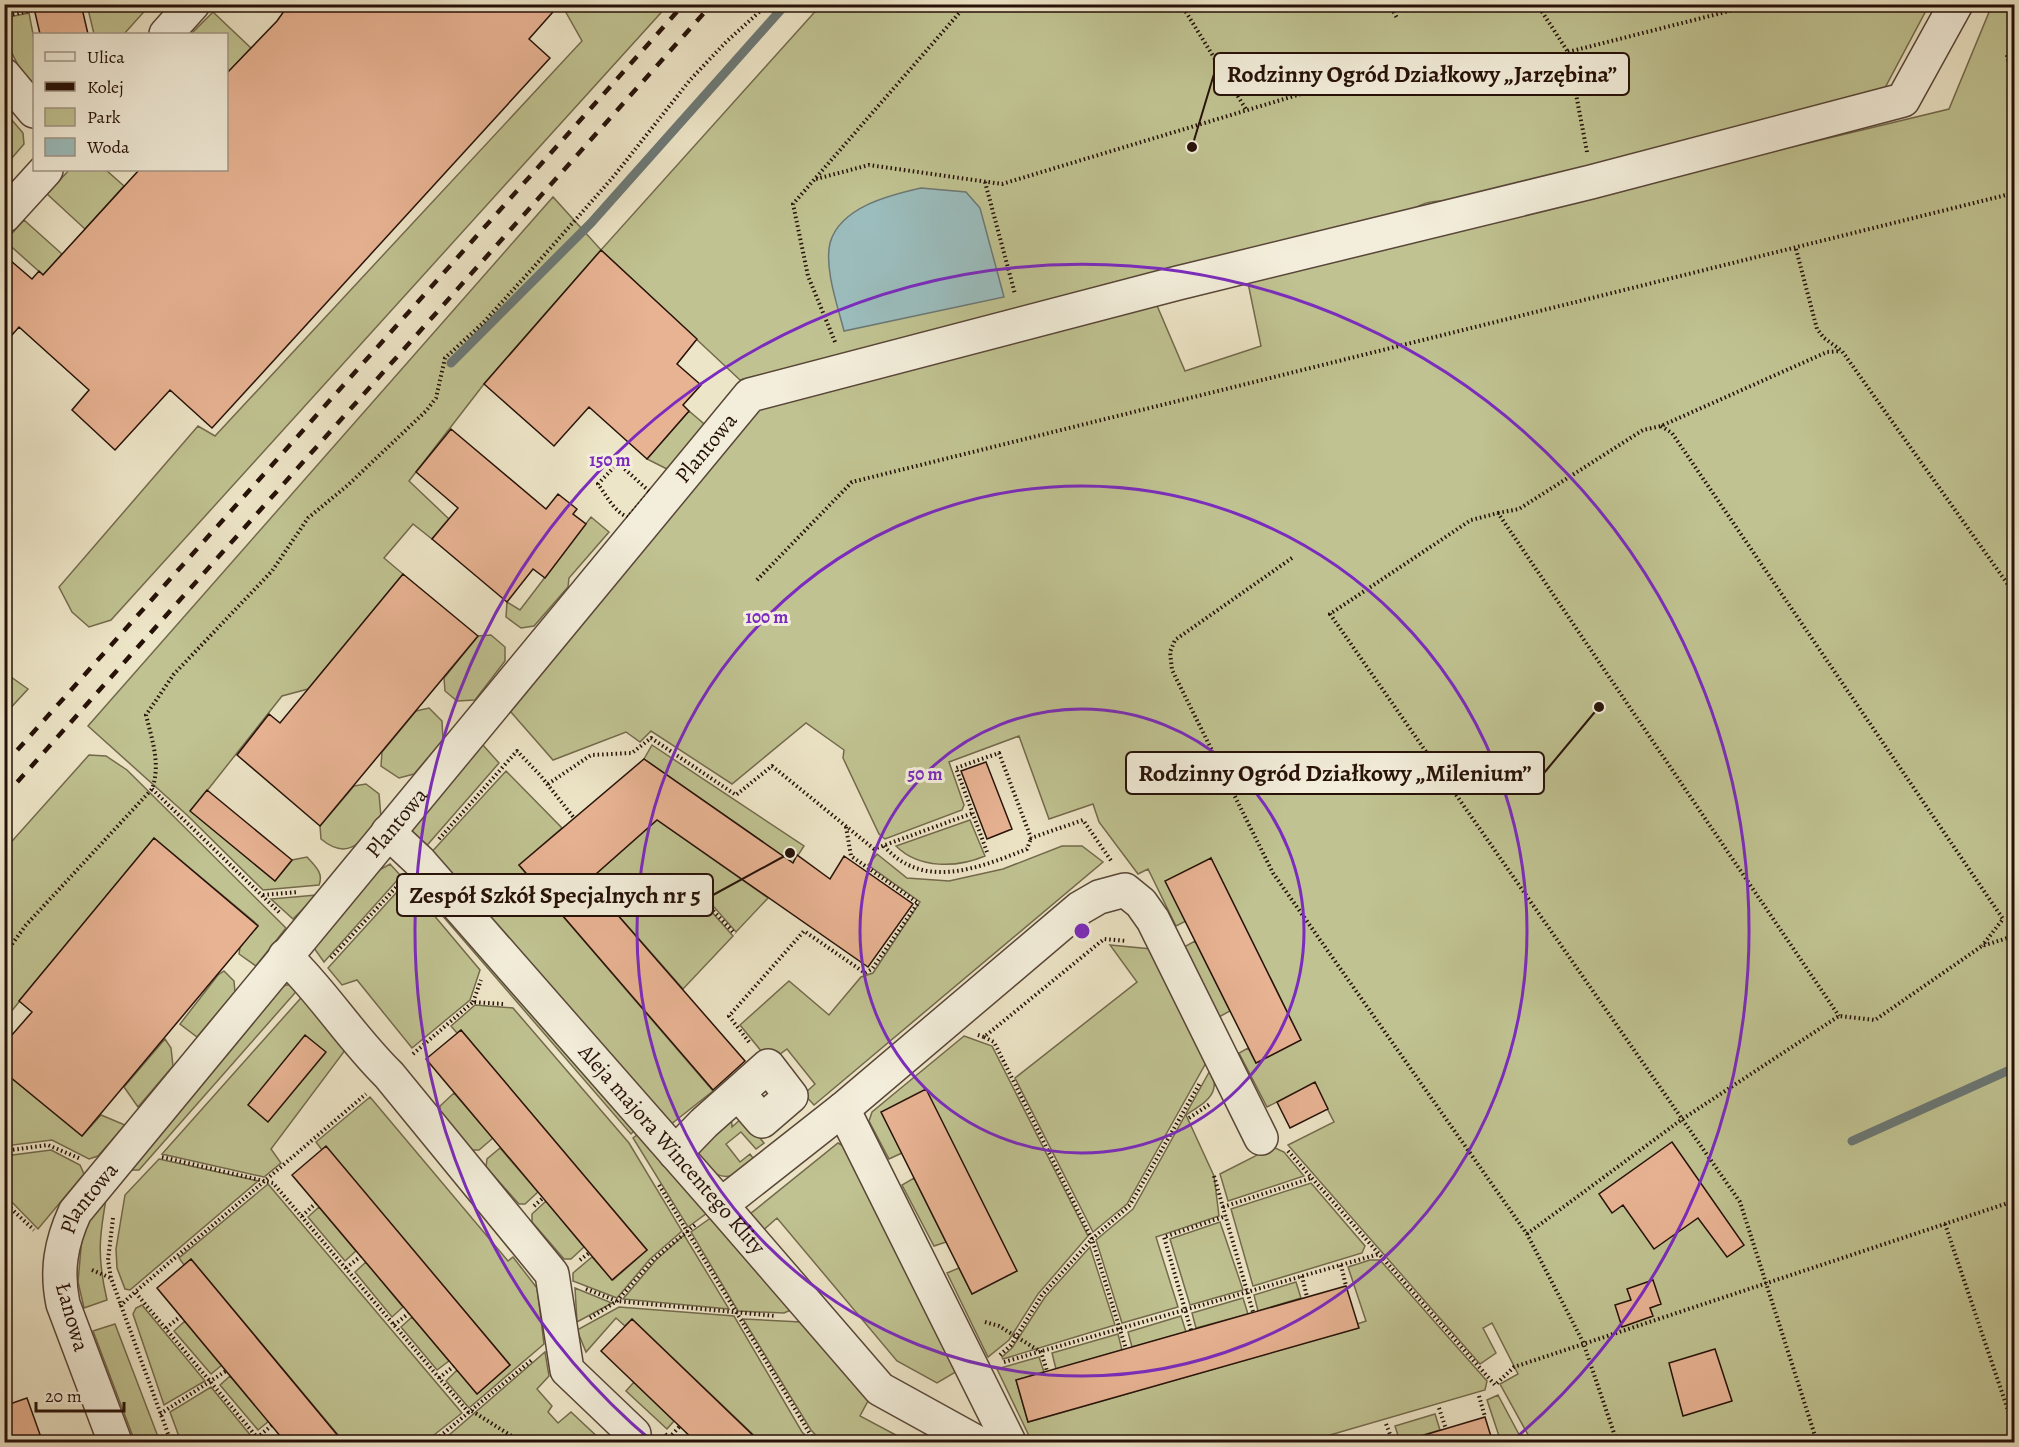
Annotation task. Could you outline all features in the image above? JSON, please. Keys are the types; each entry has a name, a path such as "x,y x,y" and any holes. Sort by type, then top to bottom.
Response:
{"street":[{"path":"167,33 193,4"},
{"path":"1024,325 1178,283 1591,182 1903,100 1956,4"},
{"path":"4,75 33,110"},
{"path":"4,216 45,171"},
{"name":"Plantowa","path":"60,1258 75,1212 103,1175 750,395 1024,325"},
{"name":"Aleja majora Wincentego Klity","path":"388,832 419,861 879,1389 976,1443"},
{"path":"721,1205 843,1109 1080,908 1099,897 1125,891 1141,903 1153,920 1217,1051 1273,1143"},
{"path":"285,956 311,980 372,1059 389,1075 552,1274 567,1370 633,1434"},
{"path":"675,1153 738,1093"},
{"path":"843,1109 1009,1443"},
{"name":"Łanowa","path":"60,1258 59,1274 63,1304 115,1443"}],"path":[{"path":"4,955 26,926 152,789 157,775 156,757 146,715 174,674 272,571 308,518 348,486 426,411 436,398 445,358 483,323 614,176 690,80 726,42 768,4"},
{"path":"837,348 808,276 794,204 967,4"},
{"path":"1181,4 1248,111"},
{"path":"1389,4 1397,18"},
{"path":"1538,4 1568,52 1588,159"},
{"path":"1568,52 1758,4"},
{"path":"4,16 34,10"},
{"path":"2007,55 2014,87"},
{"path":"816,179 869,165 1002,184 1387,68"},
{"path":"985,182 1024,325"},
{"path":"757,580 852,482 2014,193"},
{"path":"1796,249 1817,329 1824,338 1842,351 2014,593"},
{"path":"1817,1443 1740,1202 1330,614 1471,520 1519,509 1643,430 1661,426 1827,352 1842,351"},
{"path":"1661,426 1672,433 2003,919 1982,946"},
{"path":"618,464 650,492 628,517 622,516 598,484 618,464"},
{"path":"1498,513 1839,1016"},
{"path":"1292,558 1175,640 1170,652 1172,670 1273,873 1527,1234 1583,1342 1617,1443"},
{"path":"548,784 591,755 632,753 651,738 736,795 772,766 874,849 973,813"},
{"path":"311,980 517,751 548,784 574,818"},
{"path":"884,846 898,862 934,874 994,862 1027,849 1032,838 999,753 956,768 987,852"},
{"path":"1032,838 1083,820 1109,856"},
{"path":"755,1050 729,1016 804,931 865,973 872,969 918,903 851,856 846,827"},
{"path":"704,901 735,934"},
{"path":"1527,1234 1681,1120 1839,1016 1875,1020 1982,946 2014,936"},
{"path":"120,1306 473,1002 484,969"},
{"path":"473,1002 505,1004"},
{"path":"984,1037 994,1042 1092,1239 1126,1349"},
{"path":"1217,1051 1164,1150 1130,1205 1092,1239 1042,1295 998,1361 1041,1352 1379,1254"},
{"path":"1273,1143 1312,1178 1495,1385 1514,1367 1583,1342 2014,1201"},
{"path":"4,1151 48,1145 83,1160 103,1175"},
{"path":"164,1147 156,1156 273,1183 439,1378 471,1412 521,1443"},
{"path":"1214,1176 1253,1312"},
{"path":"1223,1207 1312,1178"},
{"path":"657,1182 815,1443"},
{"path":"4,1202 34,1229"},
{"path":"302,1216 316,1203"},
{"path":"114,1213 108,1260 120,1306 171,1443"},
{"path":"1191,1330 1164,1237 1226,1216"},
{"path":"1945,1224 2014,1428"},
{"path":"346,1269 361,1256"},
{"path":"1341,1265 1346,1286"},
{"path":"1302,1276 1307,1297"},
{"path":"135,1292 261,1443"},
{"path":"394,1325 409,1313"},
{"path":"166,1328 181,1316"},
{"path":"977,1319 999,1326 1041,1352 1047,1371"},
{"path":"439,1378 454,1366"},
{"path":"160,1414 226,1371"},
{"path":"1479,1396 1485,1417"},
{"path":"1439,1408 1446,1429"},
{"path":"1386,1424 1393,1443"},
{"path":"258,1438 272,1425"},
{"path":"669,1438 680,1426"}],"green space":[{"path":"87,4 150,5 125,33 94,33"},
{"path":"568,5 668,5 111,620 89,627 72,612 59,587 198,426 215,436 582,41 564,9"},
{"path":"821,5 1929,5 1879,99 1459,203 1439,201 1426,203 1409,213 740,380 601,250"},
{"path":"1992,5 2014,5 2014,1442 1532,1442 1500,1384 1518,1374 1492,1323 1483,1328 1496,1353 1480,1364 1288,1145 1334,1122 1314,1083 1267,1107 1239,1053 1248,1048 1256,1063 1301,1040 1211,858 1186,921 1176,926 1148,869 1138,874 1099,822 1093,804 1049,819 1019,736 949,762 964,805 962,810 885,839 879,834 843,758 844,750 806,723 732,784 651,731 640,742 626,732 553,760 510,711 762,406 1155,301 1185,371 1261,346 1247,278 1949,109"},
{"path":"213,12 251,48 228,73 228,33 192,33"},
{"path":"29,13 33,34 33,88 13,56 4,18"},
{"path":"5,112 23,133 24,144 5,166"},
{"path":"68,171 107,171 124,186 85,229 47,194"},
{"path":"553,197 601,250 484,384 409,481 449,519 432,539 413,524 384,558 403,574 308,689 282,696 191,811 275,881 292,860 307,857 320,873 319,885 263,890 187,815 88,726"},
{"path":"24,220 62,254 43,275 5,241"},
{"path":"689,411 703,423 705,429 669,470 647,459"},
{"path":"591,517 609,532 569,578 568,587 534,626 521,628 506,617 507,602 520,610"},
{"path":"491,635 505,647 505,661 475,700 457,701 445,691 444,678 478,636"},
{"path":"4,672 28,689 5,714 4,714"},
{"path":"429,708 442,721 443,740 414,774 399,778 381,766 382,752 416,711"},
{"path":"482,744 499,763 422,851 408,833"},
{"path":"652,745 804,846 793,863 644,759"},
{"path":"89,755 106,756 127,770 286,928 256,966 239,954 240,947 258,925 154,838 5,1019 5,849"},
{"path":"506,771 562,828 519,865 713,1091 670,1125 428,856"},
{"path":"366,784 379,794 381,817 355,845 340,849 331,846 321,839 320,826 354,786"},
{"path":"657,820 768,898 736,932 707,899 703,902 733,936 683,989 588,881"},
{"path":"970,820 985,856 974,860 951,864 927,862 905,854 896,846"},
{"path":"1062,846 1082,846 1103,862 814,1105 804,1094 815,1084 787,1049 776,1057 766,1057 740,1025 789,981 829,1015 861,977 873,973 920,902 868,865 877,854 907,878 949,881 1003,869"},
{"path":"390,864 401,876 324,962 314,948 374,873"},
{"path":"416,870 638,1127 631,1134 409,877"},
{"path":"406,882 480,970 470,1000 412,1048 357,980 342,985 328,968"},
{"path":"317,895 293,919 271,899"},
{"path":"1195,941 1230,1011 1219,1017 1184,947"},
{"path":"1110,945 1152,949 1207,1061 1127,1204 1093,1232 1015,1078 1137,982"},
{"path":"224,971 234,981 235,992 197,1037 180,1024 218,975"},
{"path":"291,984 301,986 139,1170 128,1170 279,987"},
{"path":"308,990 347,1043 343,1053 271,1149 281,1163 264,1177 162,1154"},
{"path":"475,1005 513,1008 629,1143 682,1231 650,1259 617,1298 573,1281 573,1273 592,1257 613,1280 647,1250 461,1030 457,1033 451,1026"},
{"path":"964,1036 992,1046 1088,1236 1038,1294 1009,1340 988,1357 947,1273 959,1268 972,1294 1017,1271 902,1153 889,1159 869,1121 872,1112"},
{"path":"165,1039 171,1048 173,1066 138,1107 124,1087"},
{"path":"1212,1067 1213,1091 1206,1101 1186,1115 1214,1176 1219,1216 1156,1237 1178,1307 1122,1323 1096,1240 1133,1209"},
{"path":"4,1072 82,1136 101,1115 125,1125 98,1156 89,1159 52,1140 5,1146"},
{"path":"454,1093 493,1138 479,1150 472,1150 440,1112 440,1106"},
{"path":"370,1097 508,1261 513,1257 537,1288 544,1344 469,1408 446,1381 457,1370 477,1394 510,1365 326,1147 322,1150 316,1142"},
{"path":"731,1112 732,1127 743,1117 764,1143 756,1149 741,1132 726,1144 740,1162 750,1154 756,1162 732,1176 721,1176 708,1168 698,1152"},
{"path":"641,1132 707,1213 688,1227 633,1138"},
{"path":"838,1143 852,1151 959,1370 937,1383 897,1361 777,1218 760,1233 750,1214"},
{"path":"1273,1147 1284,1152 1304,1176 1228,1201 1220,1174"},
{"path":"500,1148 538,1192 525,1204 519,1204 486,1167 487,1159"},
{"path":"51,1150 80,1165 84,1174 38,1229 5,1195 5,1156"},
{"path":"159,1159 258,1181 130,1290 125,1289 117,1268 116,1249 125,1195"},
{"path":"914,1178 946,1242 934,1246 902,1185"},
{"path":"1311,1183 1365,1246 1362,1253 1253,1286 1231,1209"},
{"path":"268,1184 462,1413 425,1442 344,1442 191,1259 184,1265 179,1258"},
{"path":"107,1194 100,1247 107,1300 84,1308 78,1282 83,1225"},
{"path":"546,1201 584,1247 571,1259 564,1259 532,1222 532,1214"},
{"path":"319,1207 356,1251 345,1261 308,1217"},
{"path":"712,1217 791,1310 784,1313 738,1311 691,1232"},
{"path":"1220,1222 1243,1290 1190,1305 1170,1239"},
{"path":"684,1235 729,1309 623,1299 656,1260"},
{"path":"1090,1247 1115,1325 1003,1359 1002,1357 1012,1348 1045,1297"},
{"path":"1370,1260 1380,1260 1487,1381 1485,1390 1306,1442 1032,1442 997,1369 1039,1357 1044,1372 1016,1380 1028,1422 1358,1328 1357,1324 1366,1321 1348,1267"},
{"path":"366,1262 403,1307 392,1317 355,1272"},
{"path":"1296,1282 1301,1298 1258,1311 1254,1295"},
{"path":"575,1288 612,1303 577,1322"},
{"path":"1243,1298 1248,1314 1196,1328 1192,1313"},
{"path":"142,1305 205,1381 164,1405 133,1314 136,1308"},
{"path":"619,1307 734,1316 802,1432 812,1442 761,1442 632,1319 625,1326 616,1318 586,1352 577,1330"},
{"path":"1181,1316 1186,1332 1132,1347 1128,1332"},
{"path":"412,1317 449,1361 437,1370 401,1327"},
{"path":"743,1319 801,1322 869,1399 860,1416 909,1442 822,1442 811,1430"},
{"path":"185,1321 222,1365 211,1374 174,1331"},
{"path":"115,1324 160,1442 135,1442 93,1331"},
{"path":"1118,1334 1122,1350 1056,1369 1052,1353"},
{"path":"545,1352 549,1376 537,1389 552,1406 548,1412 558,1423 571,1412 603,1442 441,1442"},
{"path":"230,1376 269,1421 258,1430 220,1385"},
{"path":"634,1382 674,1421 667,1429 626,1391"},
{"path":"211,1387 256,1442 181,1442 170,1412"},
{"path":"1498,1395 1523,1442 1501,1442 1487,1400"},
{"path":"1435,1414 1440,1430 1400,1442 1395,1426"}],"water":[{"path":"921,188 966,192 980,208 1004,297 844,331 832,287 829,264 830,243 836,231 844,220 868,205 895,194"}],"building":[{"path":"33,4 81,4 88,33 40,33"},
{"path":"289,4 560,4 529,39 550,58 212,428 170,390 115,450 72,410 89,390 19,327 4,344 4,255 32,279 39,271 43,275 138,171 228,171 228,72 277,21"},
{"path":"601,250 697,339 677,364 701,385 683,405 689,411 647,459 589,407 554,446 484,384"},
{"path":"451,429 546,509 558,494 577,509 573,514 586,524 545,578 533,569 507,602 432,539 458,508 416,472"},
{"path":"403,574 478,636 320,826 237,755 269,714 280,723"},
{"path":"644,759 793,863 797,855 830,879 844,856 913,904 868,967 657,820 588,881 745,1061 713,1090 519,865"},
{"path":"986,762 1012,829 987,839 961,771"},
{"path":"207,790 292,860 275,881 190,811"},
{"path":"154,838 258,926 82,1136 4,1072 4,1044 32,1012 19,1001"},
{"path":"1211,858 1301,1040 1256,1063 1165,881"},
{"path":"461,1030 647,1250 612,1280 426,1059"},
{"path":"305,1035 326,1052 268,1122 248,1105"},
{"path":"1315,1082 1328,1109 1290,1128 1277,1102"},
{"path":"926,1089 1017,1271 972,1294 881,1112"},
{"path":"1672,1142 1744,1245 1727,1257 1698,1218 1654,1249 1623,1205 1612,1213 1599,1194"},
{"path":"326,1146 510,1365 477,1394 292,1175"},
{"path":"191,1259 344,1443 286,1443 157,1288"},
{"path":"1653,1280 1661,1304 1650,1308 1653,1316 1622,1327 1615,1305 1631,1300 1627,1289"},
{"path":"1346,1286 1359,1328 1028,1422 1016,1380"},
{"path":"632,1319 761,1443 697,1443 601,1351"},
{"path":"1715,1349 1732,1401 1683,1416 1669,1363"},
{"path":"27,1398 43,1443 4,1443 4,1406"},
{"path":"1485,1417 1493,1443 1422,1443 1421,1436"}],"waterway":[{"path":"451,363 591,223 786,4"},
{"path":"1852,1141 2014,1068"}],"railway":[{"path":"4,765 684,4"},
{"path":"4,797 712,4"}],"place":[{"name":"Rodzinny Ogród Działkowy „Jarzębina”","path":"1192,147"},
{"name":"Rodzinny Ogród Działkowy „Milenium”","path":"1599,707"},
{"name":"Zespół Szkół Specjalnych nr 5","path":"790,853"}]}
